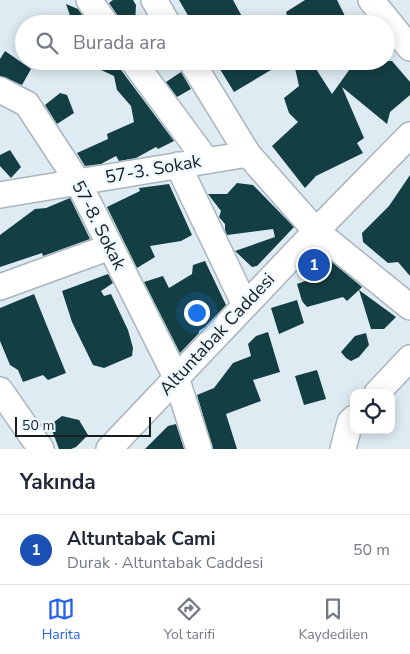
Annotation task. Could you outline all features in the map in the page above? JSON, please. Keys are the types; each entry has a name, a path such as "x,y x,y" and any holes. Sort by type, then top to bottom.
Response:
{"street":[{"path":"89,0 100,15"},
{"path":"154,0 163,15"},
{"path":"371,0 383,15"},
{"path":"395,30 410,48"},
{"path":"141,70 206,160"},
{"path":"197,70 248,154 316,231 410,307"},
{"name":"57-8. Sokak","path":"0,90 27,104 78,182 176,377 199,449"},
{"name":"Altuntabak Caddesi","path":"109,449 410,134"},
{"name":"57-3. Sokak","path":"0,195 248,154"},
{"path":"178,165 245,305"},
{"path":"0,287 110,247"},
{"path":"381,389 410,358"},
{"path":"0,390 41,449"},
{"path":"343,449 350,422"}],"building":[{"path":"113,0 133,0 136,5 135,15 117,15 109,3"},
{"path":"179,0 233,0 241,15 188,15"},
{"path":"305,0 337,0 344,15 287,15 286,12"},
{"path":"66,4 78,9 82,15 70,15"},
{"path":"5,51 15,58 15,70 30,70 22,85 0,76 0,59"},
{"path":"395,64 410,82 410,95 390,112 387,124 342,87 364,138 357,143 363,153 316,176 305,188 272,146 298,122 289,113 284,98 299,86 295,70 317,70 332,94 349,70 395,70"},
{"path":"101,70 121,70 174,141 158,149 156,147 136,158 119,161 116,156 101,164 85,166 77,153 108,139 107,134 134,122 131,106 117,90 114,76"},
{"path":"221,70 271,70 234,92"},
{"path":"181,72 191,89 177,97 166,82"},
{"path":"60,93 67,95 74,113 57,124 45,105"},
{"path":"10,150 21,167 11,178 0,166 0,155"},
{"path":"410,175 410,276 398,262 388,263 363,242 362,233 389,206"},
{"path":"237,183 253,185 294,227 257,266 252,267 235,251 275,237 273,229 227,235 225,224 219,217 221,211 208,194 227,194"},
{"path":"169,184 192,235 181,241 150,246 155,257 137,268 107,207 140,191 139,188"},
{"path":"70,198 90,239 43,256 42,253 0,267 0,235 35,209 46,208"},
{"path":"327,258 362,287 347,301 343,297 307,307 302,301 297,284 330,272"},
{"path":"205,261 226,305 199,331 180,353 144,282 163,276 169,288 192,274 193,265"},
{"path":"108,274 113,283 101,291 104,296 111,294 128,330 133,348 132,356 104,368 93,365 72,322 62,291"},
{"path":"359,290 396,317 384,329 371,329"},
{"path":"34,294 66,373 48,380 43,375 23,382 18,370 10,365 0,341 0,308"},
{"path":"297,300 304,323 279,334 271,308"},
{"path":"268,332 280,372 253,380 261,401 226,414 237,449 213,449 197,395 214,388 233,363 251,356 248,344 256,336"},
{"path":"366,333 369,345 359,357 351,361 346,358 341,352 355,336"},
{"path":"317,370 326,399 304,405 295,376"},
{"path":"62,416 79,420 88,435 76,447 71,449 59,449 50,425"},
{"path":"176,424 184,449 145,449 168,426"}],"place":[{"name":"Altuntabak Cami","path":"314,265"}]}
